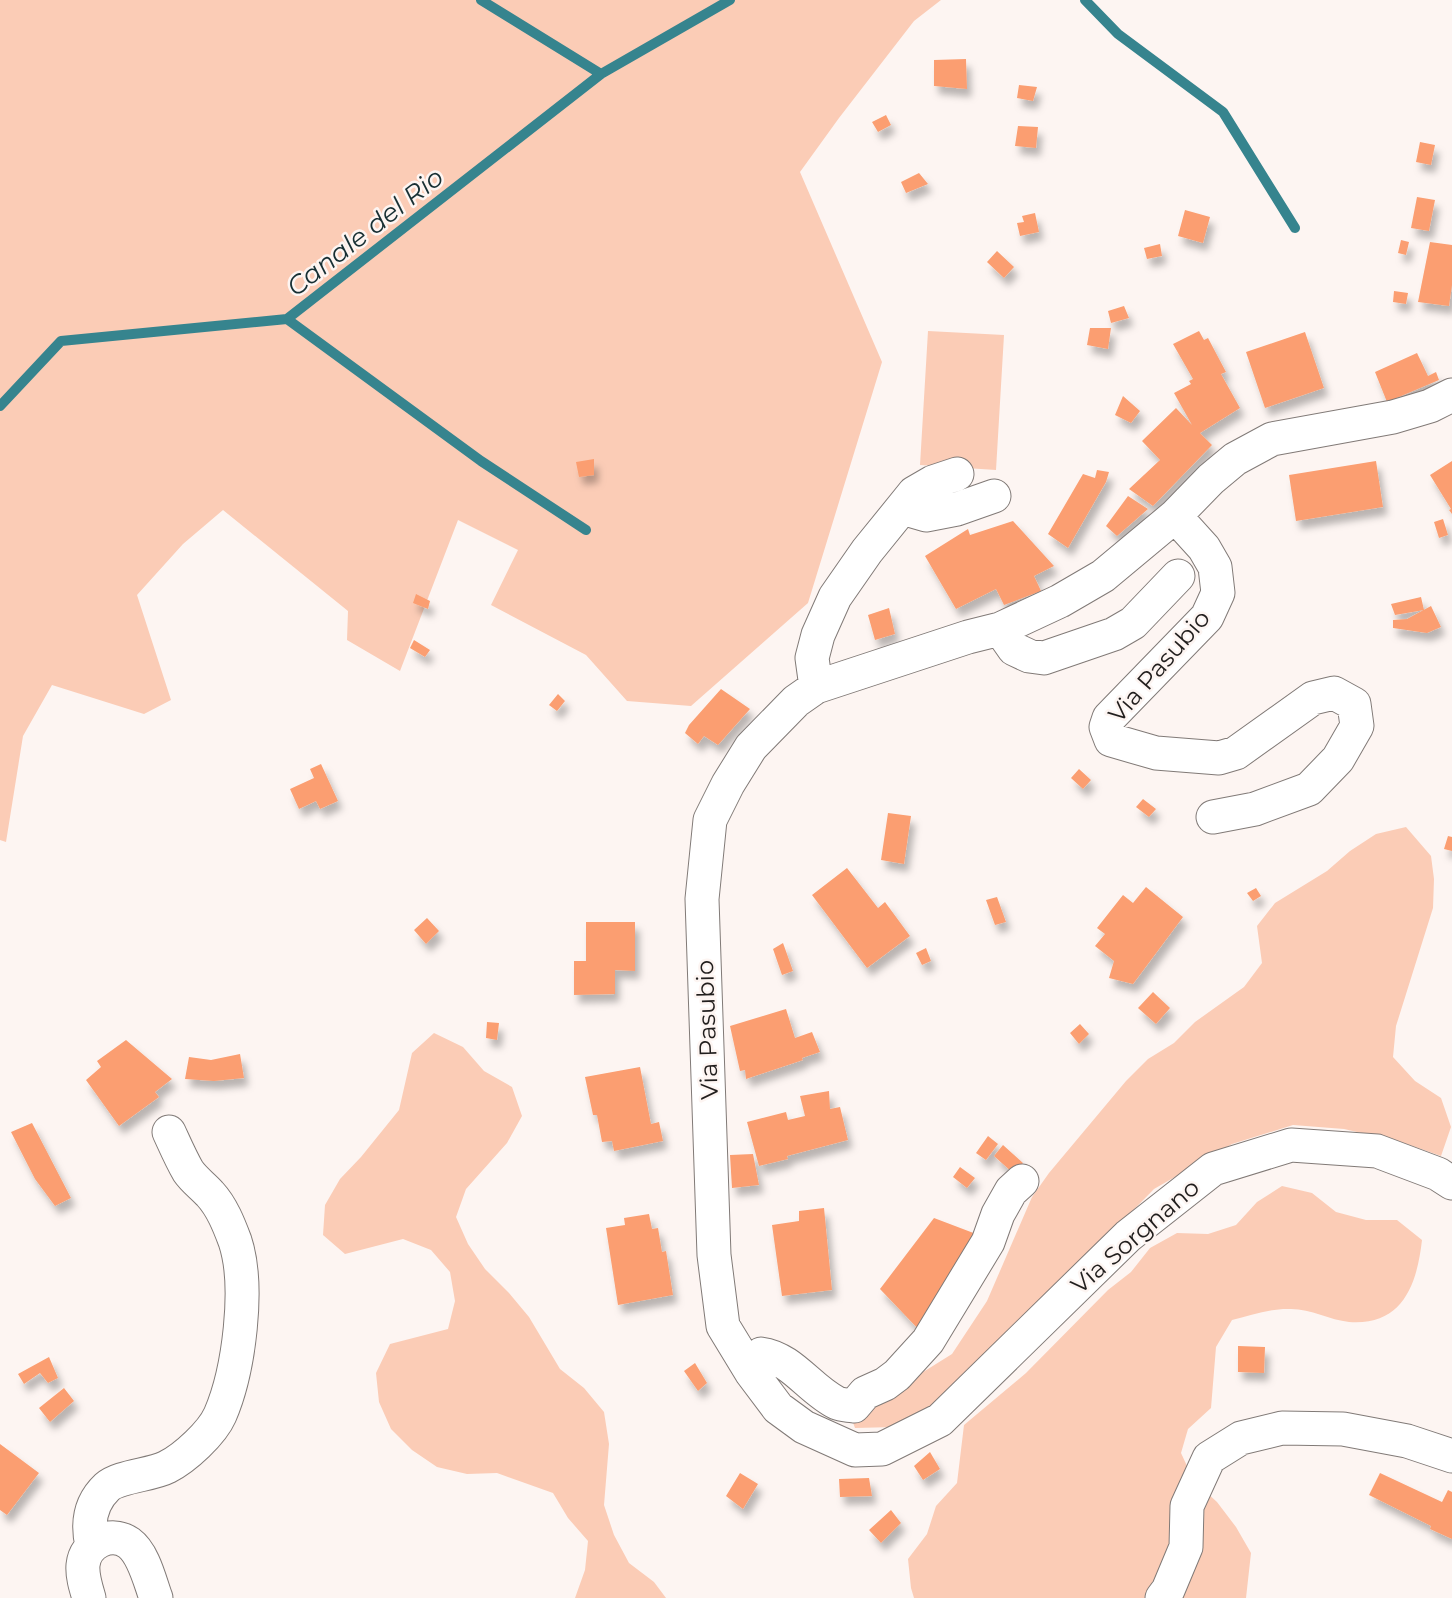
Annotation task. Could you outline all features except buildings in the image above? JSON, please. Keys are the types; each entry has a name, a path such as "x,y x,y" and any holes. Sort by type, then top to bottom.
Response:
{"street":[{"name":"Via Pasubio","path":"940,1420 882,1449 855,1450 804,1427 778,1408 751,1373 723,1326 714,1255 703,886 710,820 751,747 796,701 816,687 1000,629 1060,601 1103,576 1175,516 1235,459 1272,439 1394,417 1430,406 1452,395"},
{"path":"816,687 812,657 818,635 835,597 867,551 914,493 933,482 957,474"},
{"path":"902,508 926,515 957,509 994,496"},
{"name":"Via Pasubio","path":"1175,516 1203,548 1215,567 1218,593 1207,617 1109,718 1106,727 1111,740 1156,753 1219,758 1236,753 1313,698 1334,693 1354,704 1357,726 1338,759 1309,789 1255,809 1213,817"},
{"name":"Via Pasubio","path":"1000,629 1014,649 1029,656 1044,658 1114,634 1133,623 1178,576"},
{"path":"92,1546 89,1532 90,1514 108,1485 166,1468 192,1450 219,1417 235,1364 243,1296 240,1261 235,1242 225,1217 212,1196 189,1173 169,1132"},
{"name":"Via Sorgnano","path":"940,1420 1128,1236 1213,1169 1291,1145 1377,1151 1437,1174 1452,1183"},
{"path":"751,1373 761,1354 771,1355 838,1404 854,1406 865,1393 885,1384 928,1341 988,1242 998,1214 1011,1191 1022,1181"},
{"path":"1162,1598 1186,1547 1187,1506 1209,1458 1241,1438 1282,1428 1343,1429 1406,1441 1452,1456"},
{"path":"89,1598 83,1563 92,1546 111,1538 129,1543 141,1559 156,1598"}],"shaded area":[{"path":"0,0 941,0 914,21 800,172 882,362 808,603 691,706 627,701 586,655 491,605 518,550 458,520 400,671 347,640 348,611 223,510 183,544 137,595 171,700 144,714 52,685 23,736 6,842 0,840"},
{"path":"928,331 1004,335 996,470 920,465"},
{"path":"1406,827 1431,856 1434,879 1433,908 1396,1026 1393,1057 1415,1081 1441,1098 1451,1127 1441,1156 1401,1142 1344,1129 1293,1125 1232,1144 1154,1189 955,1392 895,1427 855,1428 851,1417 952,1354 987,1301 1032,1197 1049,1173 1126,1081 1148,1059 1174,1043 1195,1022 1244,987 1262,963 1257,926 1275,903 1327,871 1350,851 1376,834"},
{"path":"434,1033 463,1047 484,1071 512,1087 522,1116 507,1143 466,1189 456,1217 468,1244 485,1269 529,1317 560,1369 584,1388 604,1412 609,1444 604,1505 614,1535 629,1563 654,1582 666,1598 575,1598 585,1570 588,1541 568,1518 553,1493 497,1473 467,1474 437,1467 412,1450 391,1429 379,1402 376,1373 390,1344 448,1329 455,1301 450,1272 431,1250 403,1239 345,1254 323,1235 325,1205 340,1179 399,1110 412,1053"},
{"path":"1282,1186 1312,1193 1336,1212 1366,1220 1397,1220 1422,1240 1411,1286 1395,1309 1382,1317 1349,1322 1298,1309 1269,1311 1232,1320 1216,1347 1211,1408 1188,1429 1181,1453 1194,1481 1217,1502 1251,1553 1246,1598 914,1598 908,1559 927,1534 936,1506 957,1483 964,1425 1026,1373 1108,1290 1131,1272 1150,1248 1177,1233 1208,1234 1236,1225 1257,1202"}],"waterway":[{"path":"481,0 601,74"},
{"name":"Canale del Rio","path":"0,406 61,341 287,319 601,74 730,0"},
{"path":"1085,0 1118,34 1223,112 1295,228"},
{"path":"287,319 481,461 586,530"}]}
